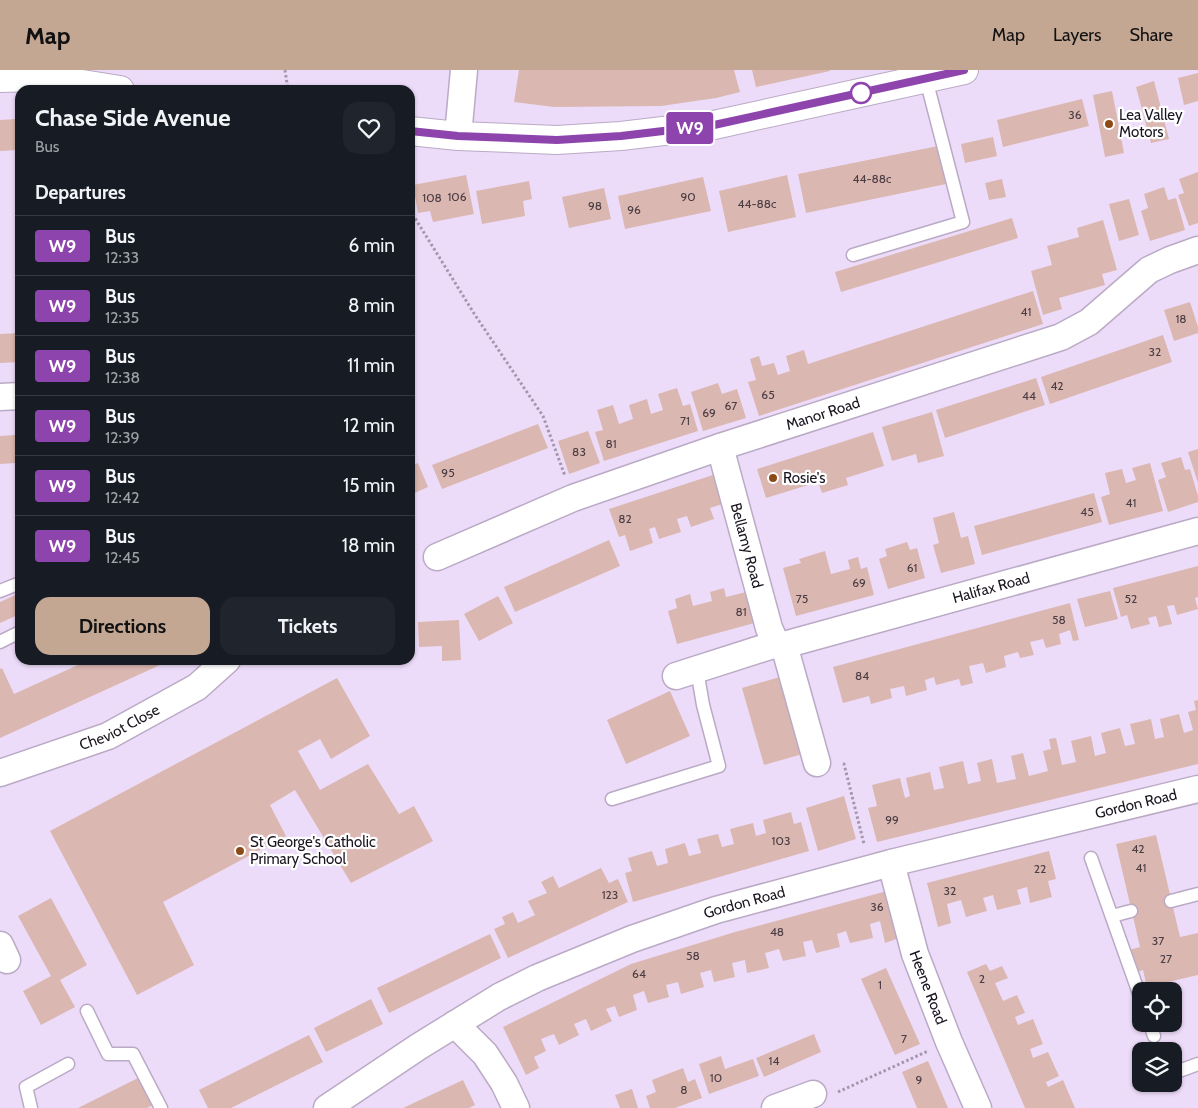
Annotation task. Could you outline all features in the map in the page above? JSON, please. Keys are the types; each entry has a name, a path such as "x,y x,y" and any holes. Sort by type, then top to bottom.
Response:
{"street":[{"path":"458,136 464,70"},
{"path":"415,132 458,136 557,140 621,136 714,125 964,70"},
{"path":"0,78 37,77 88,85"},
{"name":"Manor Road","path":"437,557 573,498 720,447 1061,337 1089,322 1149,270 1198,250"},
{"path":"0,397 15,396"},
{"name":"Bellamy Road","path":"720,447 769,628 780,645"},
{"name":"Halifax Road","path":"686,673 780,645 1198,531"},
{"path":"780,645 817,763"},
{"name":"Cheviot Close","path":"0,773 108,736 197,687 221,665"},
{"name":"Gordon Road","path":"327,1108 455,1024 500,997 537,978 632,939 716,910 881,866 1197,794"},
{"name":"Heene Road","path":"881,866 949,1042 978,1108"},
{"path":"455,1024 485,1054 504,1083 516,1108"},
{"path":"775,1108 813,1094"}],"lane":[{"path":"853,255 963,222 926,79"},
{"path":"0,591 15,584"},
{"path":"0,642 15,634"},
{"path":"612,799 719,766 703,705 686,673"},
{"path":"1092,858 1135,982"},
{"path":"1171,901 1198,894"},
{"path":"1112,916 1131,911"},
{"path":"87,1011 108,1054 133,1054 161,1108"},
{"path":"31,1108 26,1087 68,1064"},
{"path":"1182,1070 1198,1064"}],"path":[{"path":"286,70 288,85"},
{"path":"415,218 474,314 543,416 573,498"},
{"path":"817,763 844,764 881,866"},
{"path":"813,1094 838,1092 949,1042"}],"building":[{"path":"519,70 734,70 740,92 716,98 661,106 554,107 514,102"},
{"path":"752,70 830,70 830,71 756,87"},
{"path":"1198,73 1198,101 1184,105 1178,78"},
{"path":"1154,81 1169,139 1151,143 1136,87"},
{"name":"Lea Valley Motors","path":"1112,91 1124,153 1105,157 1093,95"},
{"path":"1082,99 1089,126 1003,147 997,120"},
{"path":"15,119 15,150 0,151 0,120"},
{"path":"993,137 997,156 965,163 961,144"},
{"path":"938,146 946,184 806,213 798,174"},
{"path":"1198,172 1198,223 1189,226 1178,195 1184,193 1179,179"},
{"path":"466,175 474,214 433,222 430,211 418,213 415,185"},
{"path":"787,175 796,217 728,232 719,191"},
{"path":"703,177 711,211 625,229 618,196"},
{"path":"1002,179 1006,197 989,200 985,183"},
{"path":"529,181 532,199 523,201 525,216 482,224 476,191"},
{"path":"1164,187 1168,200 1176,198 1185,230 1150,241 1141,211 1148,208 1144,194"},
{"path":"604,188 611,219 569,228 562,197"},
{"path":"1129,199 1139,235 1119,241 1109,204"},
{"path":"1012,218 1018,238 841,292 835,272"},
{"path":"1103,220 1117,270 1102,274 1105,285 1059,298 1062,309 1043,315 1031,271 1052,265 1047,246 1079,237 1077,228"},
{"path":"1033,291 1043,324 759,416 748,382 756,380 750,359 759,356 762,366 774,363 778,375 790,371 786,356 804,350 808,364"},
{"path":"1190,302 1198,333 1174,341 1164,310"},
{"path":"15,333 15,362 0,363 0,334"},
{"path":"1163,335 1172,362 1050,404 1041,377"},
{"path":"1036,378 1045,405 945,438 936,410"},
{"path":"718,383 722,394 737,389 746,418 703,431 691,392"},
{"path":"677,388 683,406 690,404 698,431 604,461 595,432 603,430 597,410 613,405 619,424 633,419 629,405 647,399 651,414 663,410 658,394"},
{"path":"932,412 944,456 918,463 916,454 892,461 882,427"},
{"path":"538,424 548,448 442,489 432,465"},
{"path":"588,431 600,463 569,474 558,441"},
{"path":"873,432 884,466 846,478 848,485 822,493 818,482 766,498 757,469"},
{"path":"15,435 15,463 0,464 0,436"},
{"path":"1198,449 1198,483 1188,452"},
{"path":"1181,457 1185,470 1190,469 1198,502 1168,512 1158,480 1166,477 1161,463"},
{"path":"418,463 428,487 415,493 415,464"},
{"path":"1150,463 1163,511 1109,525 1101,497 1110,494 1105,473 1122,469 1126,483 1136,480 1132,468"},
{"path":"722,472 732,501 710,508 714,519 691,527 687,516 677,519 681,532 659,539 655,527 649,529 653,543 630,551 625,535 619,537 609,509"},
{"path":"1094,493 1102,522 982,555 974,526"},
{"path":"954,512 961,538 968,536 975,564 941,573 933,545 939,543 933,518"},
{"path":"609,540 620,566 515,612 504,587"},
{"path":"907,542 910,550 917,548 925,578 888,589 879,559 887,556 885,549"},
{"path":"825,551 831,574 850,569 848,560 858,557 861,569 867,567 874,595 796,616 783,568 801,563 799,559"},
{"path":"1198,566 1198,597 1195,598 1198,609 1177,615 1174,605 1167,606 1172,624 1159,627 1156,616 1148,618 1150,624 1131,629 1127,615 1121,617 1113,588"},
{"path":"724,588 726,597 754,590 762,621 677,644 668,611 677,608 675,599 690,594 693,606 712,601 710,592"},
{"path":"1110,591 1118,619 1085,627 1077,599"},
{"path":"15,595 15,616 0,623 0,602"},
{"path":"498,596 513,623 479,641 464,614"},
{"path":"1070,603 1079,640 1073,641 1070,630 1059,634 1061,644 1046,648 1043,639 1030,642 1034,655 1020,658 1018,652 1004,656 1006,667 986,673 983,663 969,666 973,683 961,686 959,679 936,685 934,677 925,680 927,690 906,696 904,686 890,689 892,698 871,704 869,696 843,703 833,667"},
{"path":"459,620 461,660 442,661 442,646 419,647 418,622"},
{"path":"78,665 160,665 0,738 0,669 2,668 14,694"},
{"path":"783,676 806,753 764,765 742,688"},
{"path":"337,678 370,736 331,759 320,739 298,751 320,790 368,764 399,814 414,806 433,841 351,883 295,790 270,805 286,836 163,902 194,965 137,995 50,831"},
{"path":"670,691 690,736 626,764 607,720"},
{"path":"1198,700 1198,764 877,842 868,808 877,806 872,785 900,778 905,798 910,796 906,778 930,772 934,790 944,788 939,767 963,761 968,784 981,781 977,763 992,759 997,783 1016,779 1011,756 1023,753 1029,776 1048,771 1043,751 1051,749 1049,739 1056,738 1062,765 1076,762 1071,741 1091,736 1095,756 1106,753 1101,733 1120,728 1125,746 1135,744 1130,724 1151,719 1155,739 1164,737 1160,719 1179,714 1184,733 1193,730 1188,712 1196,710 1194,701"},
{"path":"844,796 856,839 818,851 806,808"},
{"path":"791,812 794,824 801,822 809,851 633,902 625,873 632,871 628,858 652,851 657,866 668,863 665,849 685,843 689,856 701,853 697,839 718,834 722,847 734,844 730,829 753,823 756,836 766,833 763,820"},
{"path":"1156,835 1180,937 1198,933 1198,975 1168,982 1146,982 1143,970 1134,973 1129,950 1140,947 1116,844"},
{"path":"1049,851 1056,879 1048,881 1052,897 1030,903 1027,887 1017,890 1021,904 997,910 993,895 983,898 987,911 966,917 961,900 947,904 951,923 938,927 927,883"},
{"path":"601,868 609,883 618,879 628,902 508,958 494,929 505,924 502,917 513,912 518,923 535,915 528,901 547,893 541,882 553,876 559,888"},
{"path":"887,891 899,938 885,943 880,921 870,924 873,938 850,943 846,931 837,934 840,947 816,953 812,940 803,942 806,956 783,961 779,949 765,953 769,968 747,973 745,960 732,963 735,977 714,982 711,970 700,973 704,987 681,994 678,982 666,985 669,997 648,1003 644,991 633,995 637,1010 619,1017 615,1006 606,1009 612,1021 591,1031 586,1019 574,1024 579,1035 559,1045 554,1034 541,1039 546,1051 534,1057 539,1068 526,1075 503,1027 631,964 735,932"},
{"path":"51,898 87,965 60,980 75,1007 41,1025 23,991 51,976 18,916"},
{"path":"490,934 501,958 389,1013 377,988"},
{"path":"986,964 990,971 1002,966 1008,978 995,983 1003,1001 1017,995 1025,1013 1015,1017 1018,1025 1033,1019 1043,1044 1030,1049 1033,1058 1048,1052 1059,1076 1046,1082 1048,1087 1063,1080 1075,1108 1025,1108 967,972"},
{"path":"886,968 920,1044 895,1055 861,979"},
{"path":"371,999 383,1024 326,1052 314,1028"},
{"path":"814,1034 821,1052 764,1077 756,1058"},
{"path":"309,1035 323,1062 231,1108 208,1108 199,1090"},
{"path":"721,1056 725,1069 753,1059 759,1076 709,1094 699,1064"},
{"path":"928,1061 948,1108 917,1108 902,1072"},
{"path":"683,1068 688,1082 695,1079 702,1098 675,1108 650,1108 646,1096 656,1092 652,1080"},
{"path":"142,1076 156,1103 147,1108 78,1108"},
{"path":"463,1080 475,1105 469,1108 403,1108"},
{"path":"632,1089 638,1108 620,1108 615,1095"}],"bus line":[{"name":"W9","path":"415,132 458,136 557,140 621,136 714,125 964,70"}],"place":[{"name":"Lea Valley Motors","path":"1109,124"},
{"name":"Rosie's","path":"773,478"},
{"name":"St George's Catholic Primary School","path":"240,851"}]}
